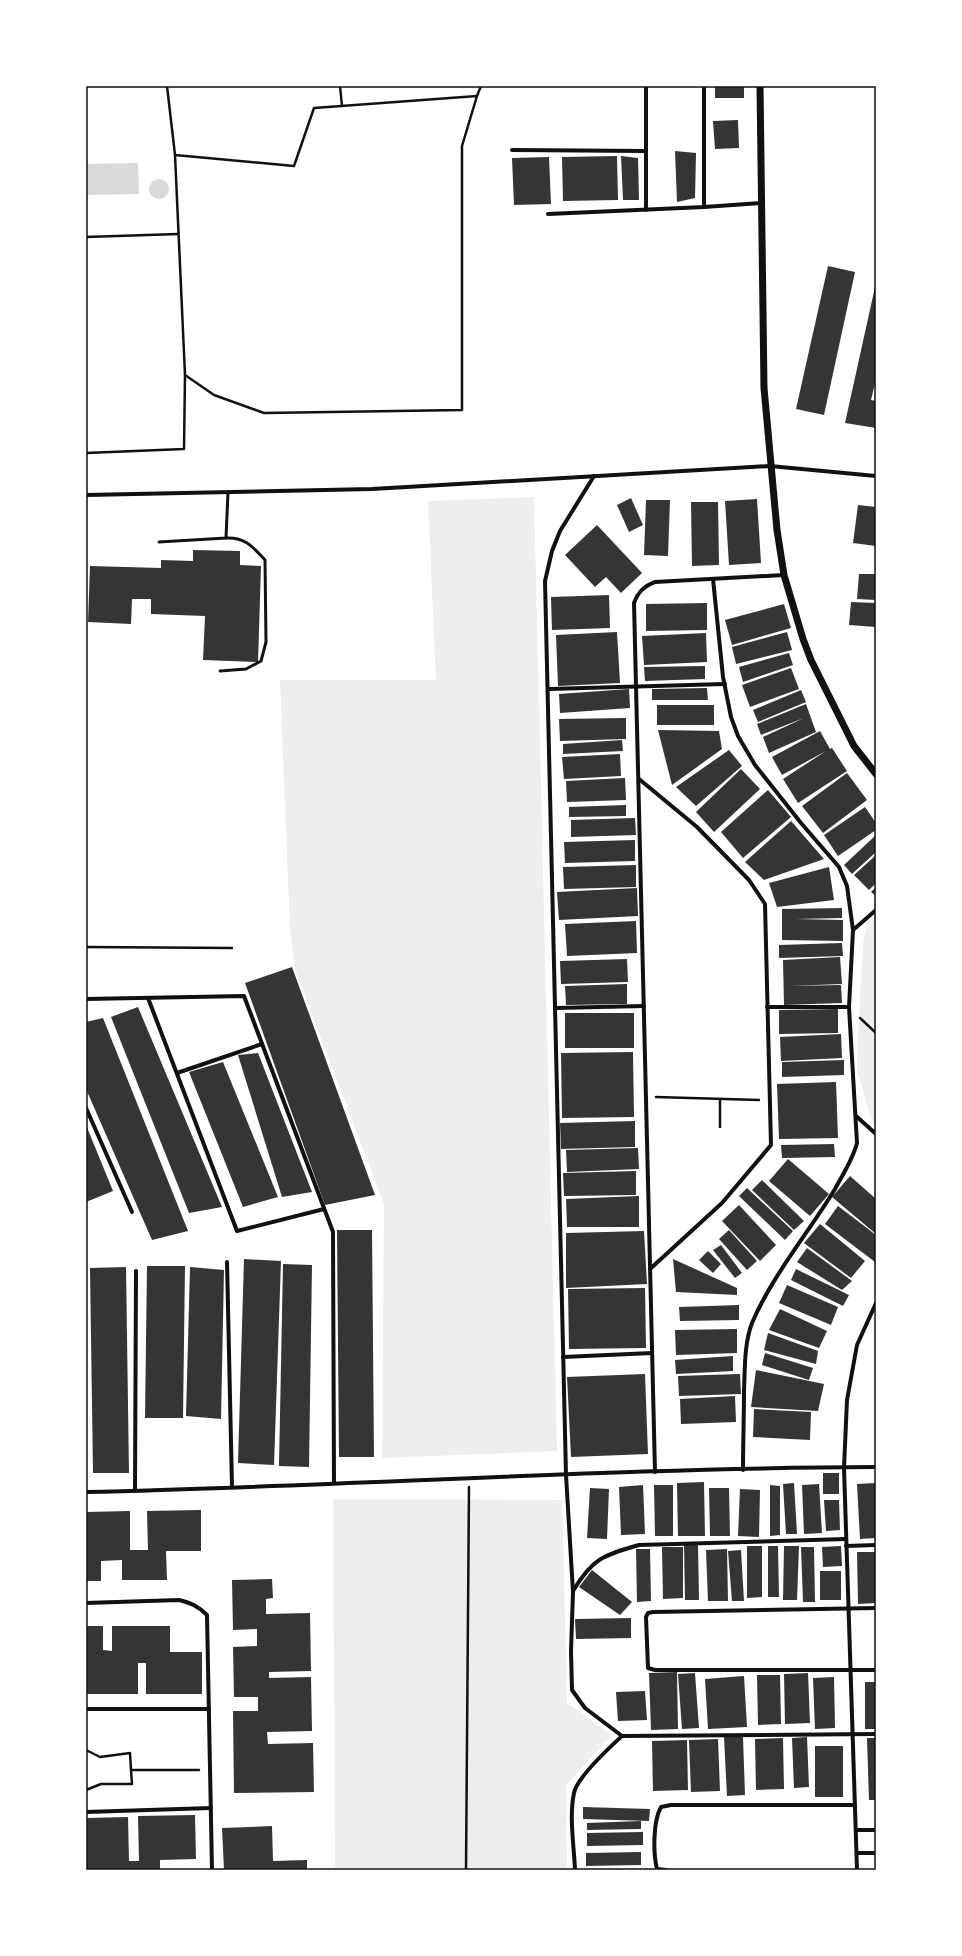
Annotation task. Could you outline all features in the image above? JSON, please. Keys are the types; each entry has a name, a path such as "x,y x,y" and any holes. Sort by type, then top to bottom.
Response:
{"street":[{"path":"646,86 646,210"},
{"path":"704,86 704,206"},
{"path":"760,86 764,388 770,466 777,530 784,575 803,639 811,660 854,746 876,774"},
{"path":"512,150 645,151"},
{"path":"548,214 762,203"},
{"path":"86,495 372,489 770,466 876,476"},
{"path":"594,476 560,531 552,551 545,581 549,689 566,1475 573,1592 570,1651 572,1690 585,1708 622,1736 876,1734"},
{"path":"655,1472 634,603 637,596 647,585 655,582 784,575"},
{"path":"713,579 719,648 724,684 731,717 738,736 750,756 801,823 839,867 849,896 852,930 849,1007 857,1143 852,1158 823,1208 765,1298 752,1323 747,1340 745,1359 743,1470"},
{"path":"549,689 724,684"},
{"path":"639,779 697,827 749,880 765,904 770,1100 771,1145 722,1203 650,1270"},
{"path":"852,930 876,910"},
{"path":"86,999 244,996 332,1232 334,1484"},
{"path":"148,998 237,1231 324,1209"},
{"path":"556,1008 644,1006"},
{"path":"767,1007 849,1007"},
{"path":"177,1073 262,1044"},
{"path":"86,1108 132,1212"},
{"path":"856,1116 876,1134"},
{"path":"227,1262 232,1487"},
{"path":"135,1491 136,1272"},
{"path":"857,1870 844,1468 848,1400 857,1345 876,1303"},
{"path":"563,1356 652,1353"},
{"path":"86,1492 334,1484 469,1477 876,1468"},
{"path":"573,1592 584,1574 596,1561 618,1551 639,1545 846,1539"},
{"path":"846,1546 876,1545"},
{"path":"86,1603 179,1600 191,1602 198,1606 207,1615 212,1870"},
{"path":"876,1608 648,1613 646,1617 648,1668 654,1670 876,1670"},
{"path":"86,1709 209,1709"},
{"path":"575,1870 573,1823 574,1792 581,1779 608,1748 622,1736"},
{"path":"666,1870 657,1868 655,1860 656,1815 661,1807 671,1805 855,1805"},
{"path":"86,1812 211,1808"},
{"path":"856,1830 876,1830"},
{"path":"857,1853 876,1853"}],"lane":[{"path":"226,538 228,492"},
{"path":"159,542 234,538 249,543 264,560 266,642 261,661 246,669 220,671"}],"path":[{"path":"86,453 184,449 185,375 175,155 167,86"},
{"path":"340,86 342,106"},
{"path":"185,375 214,395 264,413 462,410 462,146 481,86"},
{"path":"175,155 294,166 314,108 477,96"},
{"path":"86,237 178,234"},
{"path":"86,947 232,948"},
{"path":"849,1007 876,1032"},
{"path":"646,1097 770,1100"},
{"path":"720,1099 720,1127"},
{"path":"466,1870 469,1477"},
{"path":"86,1750 100,1757 130,1753 132,1784 101,1784 86,1790"},
{"path":"131,1770 210,1770"}],"shaded area":[{"path":"138,163 139,194 86,195 86,164"},
{"path":"159,179 166,182 169,189 166,196 159,199 152,196 149,189 152,182"},
{"path":"534,497 557,1451 382,1458 384,1204 295,970 290,929 280,680 436,680 428,501"},
{"path":"876,914 876,1130 857,1070 857,1057 863,944 867,922"},
{"path":"333,1499 562,1500 567,1703 612,1735 566,1785 567,1870 335,1870"}],"building":[{"path":"715,86 744,86 744,98 715,98"},
{"path":"738,120 739,148 715,149 713,121"},
{"path":"675,151 696,153 695,198 677,202"},
{"path":"617,156 618,200 563,201 562,157"},
{"path":"621,156 638,158 639,200 623,200"},
{"path":"549,157 551,204 514,205 512,158"},
{"path":"828,266 855,272 824,415 796,409"},
{"path":"875,287 876,379 871,400 876,401 876,428 845,423"},
{"path":"631,498 643,525 629,532 617,505"},
{"path":"757,499 761,563 729,565 725,501"},
{"path":"646,500 670,500 668,556 644,555"},
{"path":"691,502 718,502 719,565 692,566"},
{"path":"858,505 876,507 876,546 853,543"},
{"path":"597,525 642,573 621,593 606,577 595,587 565,555"},
{"path":"193,550 240,551 240,565 261,566 258,662 203,660 205,616 151,614 151,599 132,599 131,624 88,622 90,566 161,568 161,560 193,561"},
{"path":"87,558 87,572 86,572"},
{"path":"859,574 876,574 876,600 857,599"},
{"path":"609,595 610,628 552,630 551,597"},
{"path":"851,602 876,603 876,627 849,625"},
{"path":"707,603 707,630 646,631 646,604"},
{"path":"784,604 791,628 732,645 725,620"},
{"path":"617,632 620,683 558,686 556,635"},
{"path":"787,632 792,650 736,664 732,647"},
{"path":"706,633 707,662 644,665 642,636"},
{"path":"789,653 793,665 743,682 739,667"},
{"path":"705,666 705,679 645,681 644,667"},
{"path":"791,668 799,689 750,707 742,685"},
{"path":"707,688 708,700 652,700 652,689"},
{"path":"629,689 630,708 560,713 559,694"},
{"path":"801,690 806,702 758,722 753,710"},
{"path":"806,704 816,732 769,753 763,737 804,718 761,735 757,724"},
{"path":"657,705 714,705 714,725 657,725"},
{"path":"626,718 626,739 560,741 559,719"},
{"path":"658,730 719,731 722,749 672,785"},
{"path":"820,731 830,749 832,748 847,771 798,803 783,779 826,751 782,775 772,757"},
{"path":"622,740 623,751 563,754 563,744"},
{"path":"729,750 742,766 696,806 676,787"},
{"path":"620,754 621,776 564,779 562,757"},
{"path":"741,769 760,789 714,832 696,812"},
{"path":"847,773 867,800 823,833 802,806"},
{"path":"625,778 626,800 567,802 566,781"},
{"path":"768,790 791,817 743,858 721,832"},
{"path":"626,805 626,816 569,817 569,807"},
{"path":"865,807 876,823 876,830 838,856 824,835"},
{"path":"635,818 636,835 571,837 571,820"},
{"path":"791,821 824,859 764,880 745,862"},
{"path":"876,835 876,852 852,874 844,865"},
{"path":"635,840 635,861 565,863 564,842"},
{"path":"876,855 876,883 869,890 854,875"},
{"path":"636,865 636,887 564,889 563,867"},
{"path":"829,867 834,900 777,907 769,883"},
{"path":"876,887 876,896 871,892"},
{"path":"637,888 638,916 559,920 557,892"},
{"path":"842,908 842,918 796,919 843,920 843,941 782,940 782,909"},
{"path":"636,921 637,953 567,956 565,924"},
{"path":"842,943 843,956 779,958 779,945"},
{"path":"840,957 842,984 789,986 841,985 842,1003 784,1005 783,960"},
{"path":"627,959 628,982 561,984 560,961"},
{"path":"292,967 375,1195 325,1205 245,983"},
{"path":"627,984 627,1004 566,1005 565,986"},
{"path":"138,1007 222,1207 189,1213 111,1017"},
{"path":"838,1009 838,1033 779,1034 779,1010"},
{"path":"565,1013 634,1013 634,1048 565,1048"},
{"path":"103,1018 188,1231 152,1240 86,1089 86,1022"},
{"path":"841,1034 842,1058 781,1061 780,1037"},
{"path":"633,1052 634,1117 562,1118 561,1053"},
{"path":"258,1053 312,1192 282,1197 238,1055"},
{"path":"844,1060 844,1075 782,1077 782,1062"},
{"path":"223,1062 278,1197 243,1207 189,1072"},
{"path":"836,1082 838,1138 779,1139 777,1084"},
{"path":"635,1121 635,1147 561,1149 560,1123"},
{"path":"86,1125 113,1191 86,1202"},
{"path":"834,1144 835,1157 782,1158 781,1145"},
{"path":"638,1148 639,1169 567,1172 566,1150"},
{"path":"788,1159 829,1194 810,1216 769,1181"},
{"path":"636,1171 636,1195 564,1196 563,1173"},
{"path":"850,1176 876,1199 876,1234 832,1197"},
{"path":"762,1180 804,1221 794,1230 752,1190"},
{"path":"747,1188 793,1231 785,1240 739,1196"},
{"path":"639,1196 639,1227 567,1227 566,1199"},
{"path":"739,1205 776,1245 760,1261 722,1221"},
{"path":"838,1206 876,1235 875,1262 825,1224"},
{"path":"820,1224 865,1261 851,1278 804,1243"},
{"path":"337,1230 372,1230 374,1457 339,1457"},
{"path":"729,1230 757,1261 747,1270 719,1239"},
{"path":"644,1231 647,1284 566,1288 566,1233"},
{"path":"721,1245 742,1273 735,1278 713,1250"},
{"path":"807,1248 852,1281 842,1290 797,1262"},
{"path":"708,1251 721,1264 713,1273 699,1260"},
{"path":"244,1259 281,1261 274,1465 238,1463"},
{"path":"673,1259 737,1288 737,1295 676,1292"},
{"path":"283,1264 312,1265 309,1467 279,1466"},
{"path":"147,1266 185,1266 183,1418 145,1418"},
{"path":"126,1267 129,1473 93,1473 90,1268"},
{"path":"190,1267 224,1270 221,1419 186,1416"},
{"path":"796,1269 849,1295 843,1306 791,1280"},
{"path":"787,1285 838,1307 831,1325 779,1303"},
{"path":"645,1288 646,1348 569,1349 568,1289"},
{"path":"739,1305 739,1320 680,1321 679,1307"},
{"path":"780,1309 827,1331 819,1348 769,1330"},
{"path":"737,1329 737,1353 676,1355 675,1330"},
{"path":"768,1333 818,1351 816,1364 764,1350"},
{"path":"765,1353 813,1368 809,1380 762,1365"},
{"path":"733,1356 733,1371 676,1374 675,1360"},
{"path":"756,1370 824,1384 818,1411 751,1407"},
{"path":"645,1374 648,1454 571,1457 567,1377"},
{"path":"740,1374 741,1394 679,1396 678,1376"},
{"path":"735,1396 736,1422 681,1424 680,1399"},
{"path":"754,1409 811,1412 810,1440 753,1437"},
{"path":"823,1473 839,1473 839,1494 823,1494"},
{"path":"704,1482 705,1536 678,1536 677,1483"},
{"path":"794,1483 797,1534 786,1534 783,1484"},
{"path":"876,1483 876,1538 860,1539 857,1484"},
{"path":"819,1484 822,1533 804,1534 802,1485"},
{"path":"643,1485 645,1534 621,1535 619,1487"},
{"path":"654,1485 673,1485 673,1536 655,1536"},
{"path":"770,1485 780,1486 780,1535 770,1536"},
{"path":"590,1488 609,1489 607,1539 587,1538"},
{"path":"709,1488 729,1488 730,1536 710,1536"},
{"path":"740,1489 760,1490 759,1537 738,1536"},
{"path":"824,1500 839,1500 840,1530 826,1531"},
{"path":"201,1510 201,1551 166,1551 167,1580 122,1580 122,1560 101,1561 101,1581 86,1581 86,1512 130,1511 130,1550 148,1550 147,1511"},
{"path":"684,1545 698,1545 699,1600 685,1600"},
{"path":"747,1546 762,1546 762,1597 747,1598"},
{"path":"768,1546 778,1546 779,1597 768,1597"},
{"path":"784,1546 799,1546 797,1600 783,1600"},
{"path":"841,1546 842,1566 823,1567 822,1547"},
{"path":"662,1547 683,1547 683,1598 663,1599"},
{"path":"801,1547 814,1547 815,1602 803,1602"},
{"path":"636,1549 650,1549 651,1601 637,1602"},
{"path":"727,1549 728,1601 708,1601 706,1550"},
{"path":"741,1550 744,1601 732,1601 728,1551"},
{"path":"857,1552 876,1552 876,1603 858,1604"},
{"path":"592,1570 632,1602 620,1615 579,1587"},
{"path":"820,1571 841,1571 841,1600 820,1600"},
{"path":"272,1579 273,1598 266,1599 266,1614 310,1613 311,1671 269,1672 269,1678 311,1677 312,1731 267,1732 268,1744 313,1743 314,1792 234,1793 233,1711 258,1711 258,1697 234,1697 233,1647 257,1646 257,1629 233,1630 232,1580"},
{"path":"631,1618 631,1638 576,1639 575,1619"},
{"path":"86,1626 103,1626 103,1650 112,1651 112,1626 170,1626 170,1652 202,1652 202,1694 146,1694 146,1663 138,1663 138,1694 86,1694"},
{"path":"677,1672 678,1729 651,1730 649,1673"},
{"path":"695,1673 699,1728 682,1729 678,1674"},
{"path":"808,1673 810,1723 785,1724 784,1674"},
{"path":"757,1675 780,1675 781,1724 758,1725"},
{"path":"744,1676 747,1727 708,1729 705,1679"},
{"path":"834,1677 835,1728 815,1729 813,1678"},
{"path":"865,1682 876,1682 876,1729 865,1729"},
{"path":"645,1691 647,1720 618,1721 616,1692"},
{"path":"724,1737 743,1737 745,1795 727,1796"},
{"path":"807,1737 809,1787 794,1788 792,1738"},
{"path":"783,1738 784,1789 756,1790 755,1739"},
{"path":"867,1738 876,1738 876,1800 869,1800"},
{"path":"718,1739 720,1791 691,1792 689,1740"},
{"path":"687,1740 688,1790 653,1791 652,1741"},
{"path":"815,1746 843,1746 843,1797 815,1797"},
{"path":"583,1807 650,1809 649,1821 583,1819"},
{"path":"195,1815 196,1859 160,1860 160,1870 86,1870 86,1818 128,1817 129,1861 139,1861 138,1816"},
{"path":"641,1821 641,1829 587,1830 587,1823"},
{"path":"272,1826 273,1861 307,1860 307,1870 224,1870 222,1828"},
{"path":"643,1832 643,1845 587,1846 587,1833"},
{"path":"641,1852 641,1865 586,1866 586,1853"}]}
